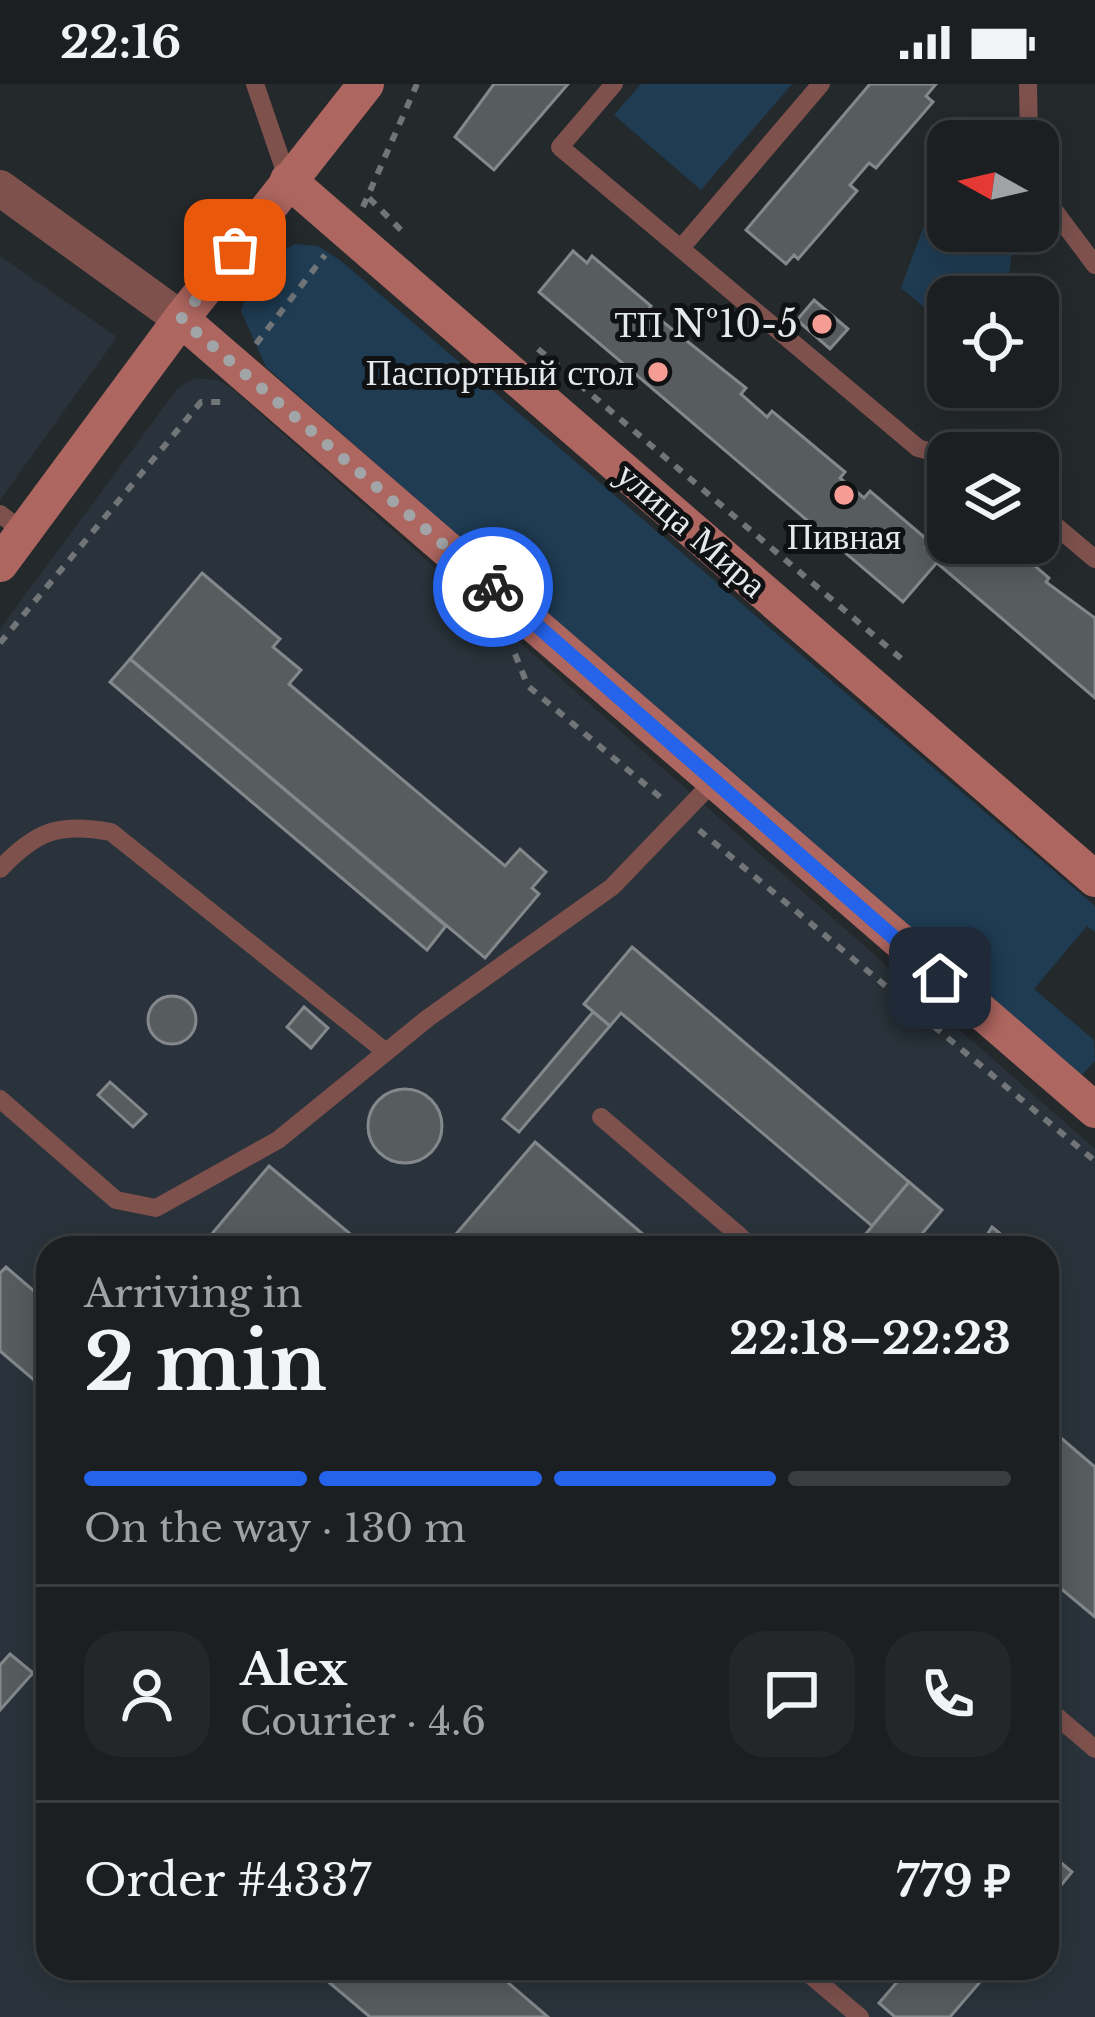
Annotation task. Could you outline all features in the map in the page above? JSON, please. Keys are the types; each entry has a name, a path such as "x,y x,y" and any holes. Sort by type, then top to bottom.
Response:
{"main road":[{"path":"0,564 12,523 366,84"},
{"name":"улица Мира","path":"288,180 1095,879"},
{"path":"181,319 714,781 1090,1097"}],"street":[{"path":"0,188 181,319"}],"lane":[{"path":"255,84 288,180"},
{"path":"614,84 560,147 918,448 927,451"},
{"path":"681,248 821,84"},
{"path":"1028,84 1029,120"},
{"path":"1059,218 1095,265"},
{"path":"1059,530 1095,560"},
{"path":"0,1099 116,1200 156,1208 278,1140 386,1052 613,887 714,781"},
{"path":"0,869 26,842 72,824 111,832 386,1052"},
{"path":"601,1118 740,1236"},
{"path":"1059,1718 1095,1749"},
{"path":"816,1980 860,2017"}],"path":[{"path":"370,198 415,244"},
{"path":"524,336 904,661"},
{"path":"512,645 528,686 1095,1161"}],"shaded area":[{"path":"641,84 792,84 701,190 614,115"},
{"path":"923,228 927,229 927,252 1012,252 1009,276 927,276 927,310 901,288"},
{"path":"295,244 318,246 341,261 1095,906 1095,932 1087,926 1034,989 1094,1040 1095,1061 1083,1074 1068,1073 266,367 241,311 260,271"},
{"path":"0,256 117,337 0,500"},
{"path":"195,378 218,380 1095,1149 1095,2017 0,2017 0,629 178,388"}],"building":[{"path":"494,84 568,84 494,170 455,137"},
{"path":"870,84 936,84 926,96 933,102 876,168 869,163 850,185 857,191 798,259 794,255 786,264 746,230"},
{"path":"573,251 587,263 592,256 651,306 648,310 746,388 741,394 767,417 772,411 845,472 840,478 864,498 870,491 927,539 927,564 936,564 903,602 539,292"},
{"name":"ТП №10-5","path":"814,300 848,329 830,349 797,320"},
{"path":"938,564 1033,564 1049,578 1046,582 1095,618 1095,698"},
{"path":"202,573 280,639 273,647 301,670 289,684 505,866 520,849 546,872 532,888 539,894 485,958 130,659"},
{"path":"130,659 446,926 427,950 110,682"},
{"path":"632,947 909,1182 872,1226 621,1013 610,1026 584,1004"},
{"path":"172,996 189,1003 196,1020 189,1037 172,1044 155,1037 148,1020 155,1003"},
{"path":"304,1007 328,1028 311,1048 287,1027"},
{"path":"593,1012 610,1026 519,1132 503,1119"},
{"path":"110,1082 146,1114 133,1127 98,1095"},
{"path":"405,1089 431,1100 442,1126 431,1152 405,1163 379,1152 368,1126 379,1100"},
{"path":"535,1142 645,1236 454,1236"},
{"path":"269,1166 353,1236 210,1236"},
{"path":"909,1182 942,1210 920,1236 864,1236"},
{"path":"6,1267 36,1293 36,1382 0,1351 0,1273"},
{"path":"1059,1436 1095,1467 1095,1617 1059,1587"},
{"path":"10,1654 33,1673 0,1710 0,1665"},
{"path":"1059,1861 1072,1872 1059,1888"},
{"path":"326,1980 505,1980 548,2017 370,2017"},
{"path":"899,1980 982,1980 950,2017 895,2017 879,2003"}],"way so far":[{"path":"235,250 181,319 493,587"}],"place":[{"name":"ТП №10-5","path":"822,324"},
{"name":"Паспортный стол","path":"658,372"},
{"name":"Пивная","path":"844,495"}],"route":[{"path":"493,587 940,978"}]}
